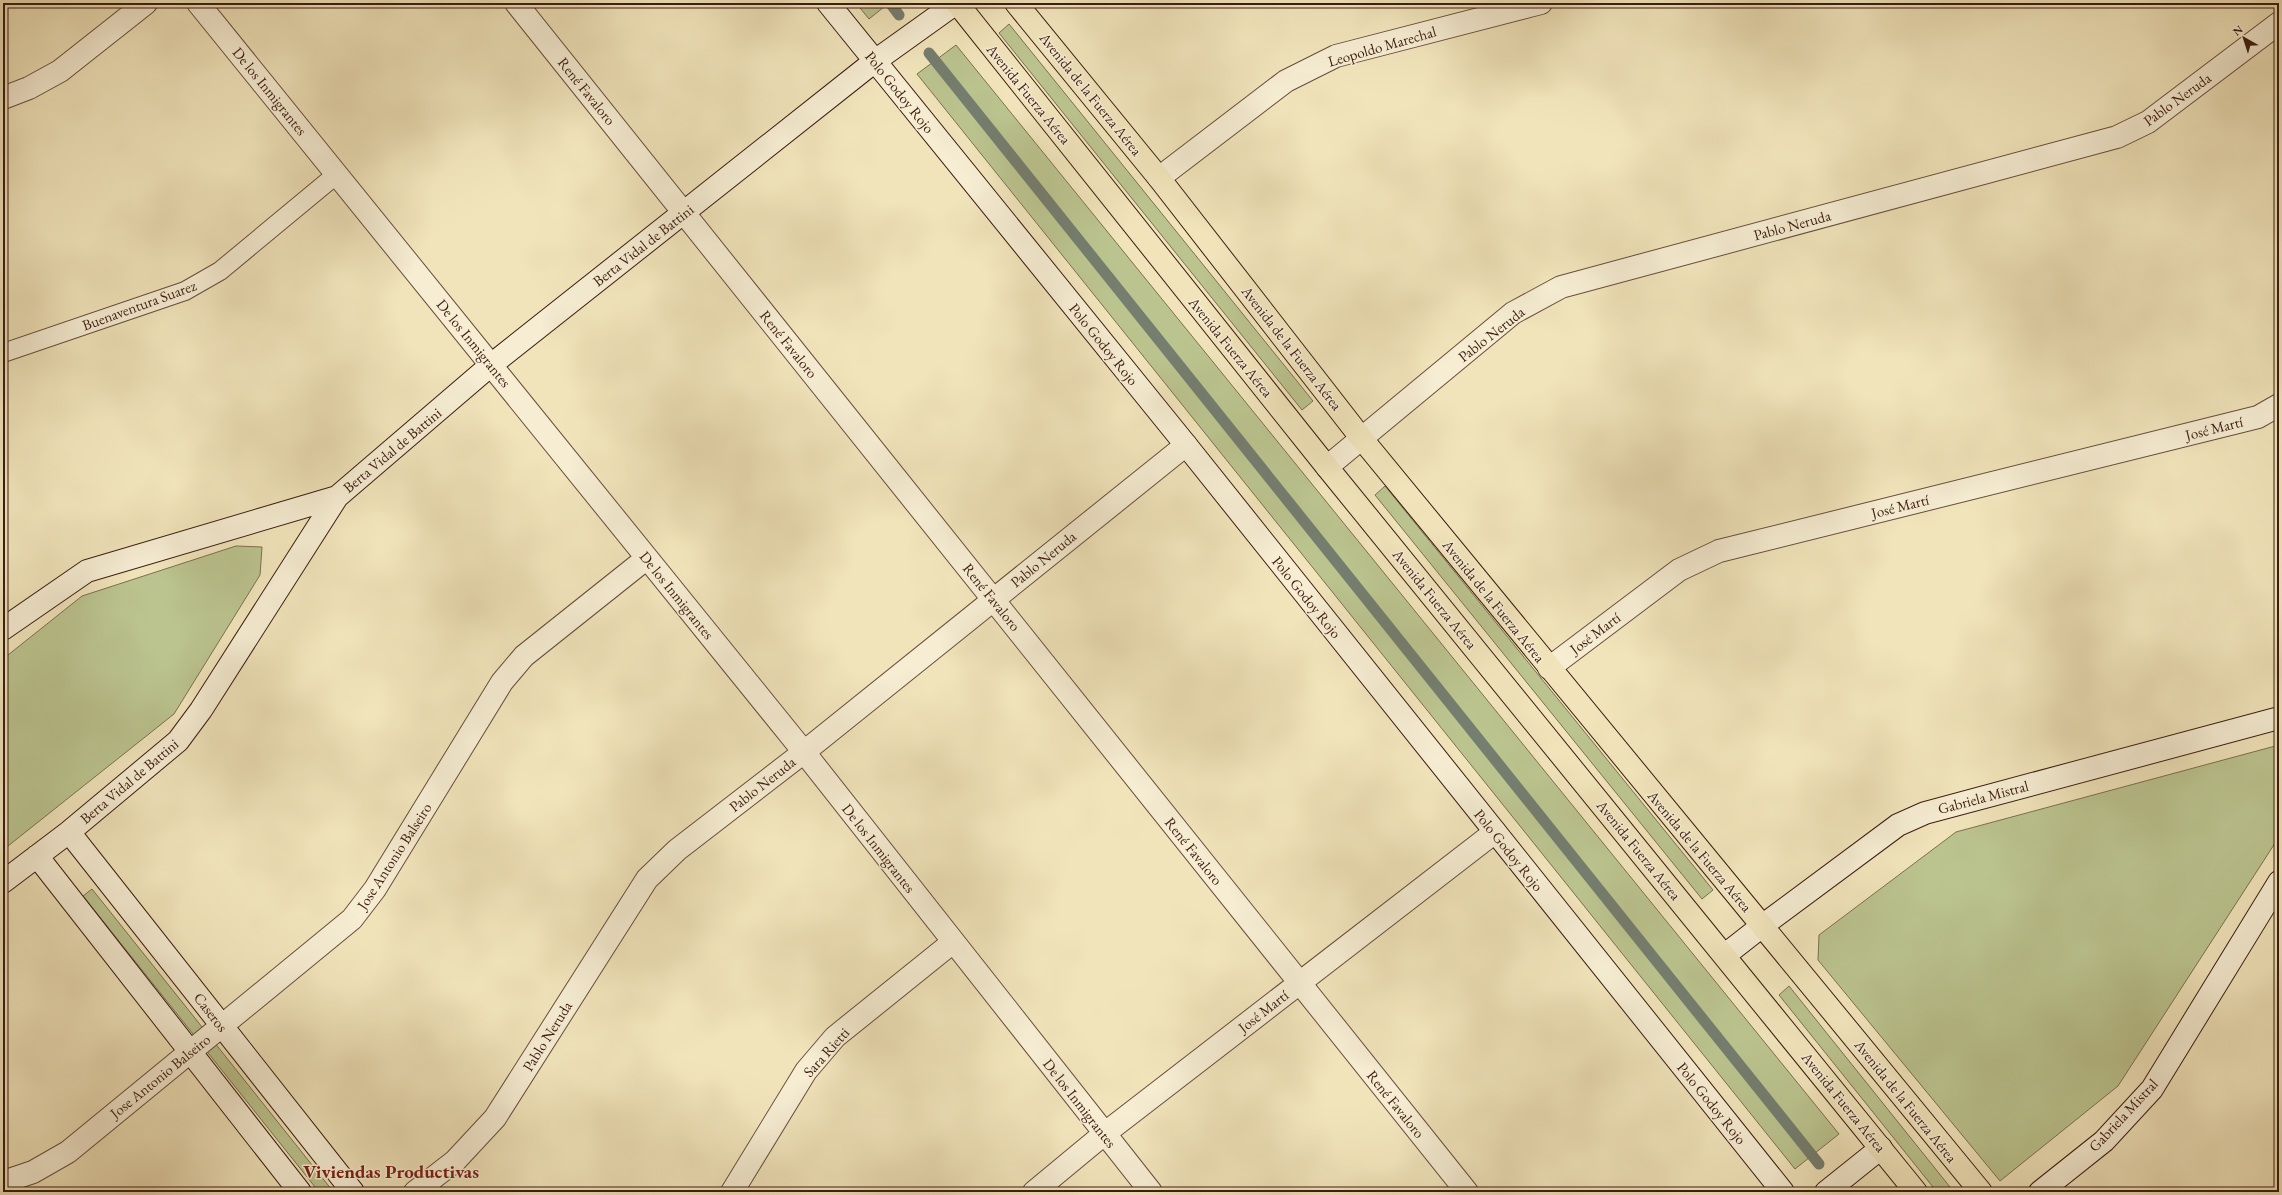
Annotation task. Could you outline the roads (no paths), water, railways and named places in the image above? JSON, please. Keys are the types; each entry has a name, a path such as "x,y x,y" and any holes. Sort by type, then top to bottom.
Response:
{"main road":[{"name":"Avenida Fuerza Aérea","path":"957,3 1327,468 1725,955 1916,1192"},
{"name":"Avenida de la Fuerza Aérea","path":"1016,3 1159,178 1362,438 1549,668 1981,1192"}],"street":[{"path":"3,98 29,88 60,71 146,3"},
{"name":"De los Inmigrantes","path":"198,3 804,752 1151,1192"},
{"name":"René Favaloro","path":"516,3 1467,1192"},
{"name":"Polo Godoy Rojo","path":"828,3 1186,445 1783,1192"},
{"name":"Berta Vidal de Battini","path":"3,882 68,832 178,741 201,710 337,497 491,365 875,61 957,3"},
{"name":"Leopoldo Marechal","path":"1159,178 1286,81 1336,56 1541,3"},
{"name":"Pablo Neruda","path":"1327,468 1513,313 1561,287 2117,137 2148,122 2279,23"},
{"name":"José Martí","path":"1549,668 1679,570 1719,550 2258,417 2279,405"},
{"name":"Pablo Neruda","path":"415,1192 455,1161 495,1118 647,879 677,850 804,752 1186,445"},
{"name":"Berta Vidal de Battini","path":"3,630 87,571 337,497"},
{"name":"Jose Antonio Balseiro","path":"3,1182 32,1172 68,1152 352,919 375,889 502,682 524,656 647,558"},
{"name":"Gabriela Mistral","path":"1725,955 1898,825 1925,812 2279,718"},
{"name":"Caseros","path":"68,832 353,1192"},
{"name":"José Martí","path":"1034,1192 1104,1134 1495,832"},
{"path":"37,856 300,1192"},
{"name":"Gabriela Mistral","path":"2040,1192 2104,1141 2152,1089 2279,882"},
{"name":"Sara Rietti","path":"732,1192 806,1071 835,1037 953,942"},
{"path":"1826,1192 1881,1148"}],"lane":[{"name":"Buenaventura Suarez","path":"3,353 184,291 220,271 337,174"}],"waterway":[{"path":"890,3 899,15"},
{"path":"929,53 1819,1164"}],"district":[{"name":"Viviendas Productivas","path":"391,1171"}]}
